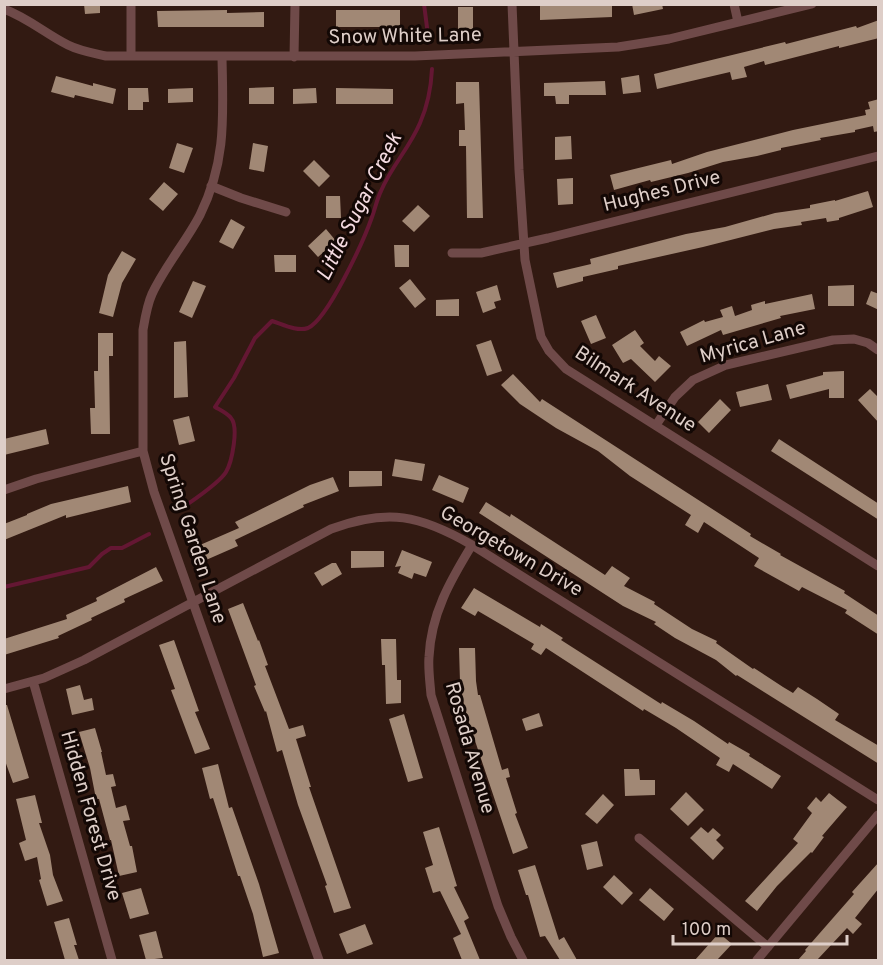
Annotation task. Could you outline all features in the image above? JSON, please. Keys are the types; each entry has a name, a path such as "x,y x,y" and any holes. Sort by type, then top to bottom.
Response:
{"street":[{"path":"131,4 131,56"},
{"path":"294,57 295,4"},
{"name":"Bilmark Avenue","path":"512,4 525,260 537,324 549,351 566,369 879,566"},
{"path":"734,4 738,22"},
{"name":"Snow White Lane","path":"4,9 25,18 69,45 106,56 294,57 415,56 618,47 669,39 812,4"},
{"name":"Spring Garden Lane","path":"222,57 223,138 218,166 199,216 152,294 146,311 143,330 143,451 154,492 319,960"},
{"name":"Hughes Drive","path":"452,253 481,253 879,156"},
{"path":"211,186 286,212"},
{"name":"Myrica Lane","path":"656,425 675,397 693,380 726,365 840,339 854,339 868,343 879,350"},
{"path":"4,490 36,478 143,451"},
{"name":"Georgetown Drive","path":"4,689 33,681 84,660 331,529 351,522 381,517 402,518 423,521 472,545 879,800"},
{"name":"Rosada Avenue","path":"472,545 447,586 438,607 431,635 429,659 431,694 498,906 523,960"},
{"name":"Hidden Forest Drive","path":"33,681 112,960"},
{"path":"757,960 879,815"},
{"path":"639,838 768,947"}],"building":[{"path":"84,4 100,4 100,13 85,14"},
{"path":"612,4 612,17 540,20 540,5"},
{"path":"632,4 662,4 663,9 634,15"},
{"path":"458,7 473,7 473,29 458,29"},
{"path":"227,10 227,13 264,12 264,27 158,27 157,11"},
{"path":"336,10 400,10 400,27 336,27"},
{"path":"879,20 879,38 765,65 764,61 744,67 747,77 732,80 730,72 657,89 654,74 785,42 786,44 856,26 857,28"},
{"path":"639,75 641,92 623,94 621,78"},
{"path":"56,76 93,86 93,83 116,89 113,104 51,92"},
{"path":"605,81 606,95 569,95 569,104 556,104 555,96 544,96 544,83"},
{"path":"456,82 479,82 483,218 467,218 466,146 459,146 459,130 465,130 464,103 456,104"},
{"path":"274,87 274,104 249,104 249,88"},
{"path":"128,88 148,88 149,102 143,102 143,110 128,110"},
{"path":"193,88 193,102 168,103 168,89"},
{"path":"316,88 317,103 293,104 293,89"},
{"path":"336,88 393,89 393,104 336,104"},
{"path":"879,99 879,131 874,132 873,126 855,130 855,132 820,138 821,140 614,190 610,175 671,160 672,164 707,152 793,130 866,115 865,110 870,109 868,102"},
{"path":"571,136 572,159 555,160 555,137"},
{"path":"177,143 193,148 184,173 169,168"},
{"path":"253,143 268,146 264,172 249,169"},
{"path":"314,160 330,176 319,187 303,171"},
{"path":"573,178 573,204 558,205 557,179"},
{"path":"164,182 178,194 163,211 149,199"},
{"path":"868,191 873,207 839,218 839,220 827,222 826,218 801,222 802,225 774,229 618,266 618,269 583,277 583,281 557,288 553,273 591,264 590,259 775,213 810,208 810,205 835,201"},
{"path":"326,196 340,196 341,218 326,218"},
{"path":"418,205 430,216 414,232 402,221"},
{"path":"231,219 245,227 233,249 219,242"},
{"path":"326,229 336,241 318,257 308,246"},
{"path":"394,245 409,245 409,267 395,267"},
{"path":"122,251 136,259 122,283 113,317 99,313 108,275"},
{"path":"274,255 296,255 296,272 275,272"},
{"path":"410,279 426,299 415,308 399,288"},
{"path":"193,281 206,286 192,318 179,312"},
{"path":"497,285 501,300 494,302 496,308 483,313 476,292"},
{"path":"854,285 854,306 828,306 828,286"},
{"path":"871,291 879,294 879,310 866,304"},
{"path":"812,294 815,309 780,316 781,318 723,335 721,330 687,346 680,332 704,320 705,322 723,317 720,310 732,306 735,316 752,310 751,305 765,301 765,304"},
{"path":"459,299 459,316 436,316 436,300"},
{"path":"596,315 606,338 591,344 581,321"},
{"path":"635,330 644,343 640,346 655,361 659,356 671,366 655,382 631,359 623,363 612,345"},
{"path":"98,333 113,333 113,356 109,356 110,434 91,434 90,408 95,408 94,371 98,371"},
{"path":"491,340 502,371 487,376 476,345"},
{"path":"186,341 188,397 174,398 174,342"},
{"path":"844,371 844,398 829,398 829,389 790,399 786,385 823,375 823,372"},
{"path":"513,374 540,402 542,399 780,555 845,591 844,593 879,616 879,635 845,613 847,610 802,587 799,591 754,566 759,558 704,522 698,533 685,525 691,515 630,476 598,451 556,428 520,404 501,385"},
{"path":"768,384 772,400 740,407 736,392"},
{"path":"870,389 879,398 879,423 858,400"},
{"path":"720,399 731,410 709,433 698,422"},
{"path":"189,416 195,441 179,445 173,420"},
{"path":"46,429 49,444 4,455 4,439"},
{"path":"779,439 879,504 879,520 771,451"},
{"path":"395,459 425,464 422,481 392,476"},
{"path":"349,471 382,471 382,486 349,487"},
{"path":"439,475 469,488 463,503 432,490"},
{"path":"333,477 339,491 303,505 304,507 235,540 238,546 206,560 200,545 239,528 235,522 310,485"},
{"path":"128,486 131,502 66,518 66,515 4,540 4,524 51,504"},
{"path":"486,502 510,517 511,514 605,575 612,566 630,578 624,586 655,602 654,604 692,629 717,641 716,643 753,669 793,693 798,687 817,699 839,714 835,720 879,746 879,764 736,676 716,660 675,638 654,624 656,622 623,606 479,513"},
{"path":"402,550 432,562 426,577 414,573 412,579 398,573 401,566 395,567"},
{"path":"351,551 384,551 384,567 351,568"},
{"path":"336,563 342,574 322,586 314,573"},
{"path":"156,567 163,581 124,599 125,602 58,636 59,638 4,655 4,639 67,619 66,615 97,601 96,598"},
{"path":"474,588 540,627 541,624 563,638 561,640 661,704 662,702 728,744 729,742 750,754 749,756 781,776 772,789 733,764 729,772 716,765 720,758 676,728 644,709 643,711 546,648 541,655 531,649 534,644 478,611 475,616 461,608"},
{"path":"243,603 259,640 268,665 265,666 289,729 303,725 306,736 296,739 311,787 309,787 351,908 334,913 325,886 327,885 298,805 282,750 277,752 266,711 254,686 256,685 228,609"},
{"path":"381,639 396,639 397,680 401,680 401,703 386,704 385,665 382,665"},
{"path":"174,640 199,711 195,712 210,749 195,754 171,690 175,689 159,645"},
{"path":"459,648 475,648 478,695 480,695 502,770 508,768 510,777 506,778 517,813 515,814 528,848 513,854 465,711 460,682"},
{"path":"80,685 84,700 92,698 94,710 72,715 66,689"},
{"path":"4,705 7,705 29,778 13,783 4,758"},
{"path":"539,713 543,726 526,731 522,719"},
{"path":"404,714 423,778 408,782 389,719"},
{"path":"95,728 106,775 113,774 116,786 111,787 116,808 126,805 130,820 123,821 130,846 132,846 137,872 119,876 99,799 96,799 90,768 79,732"},
{"path":"218,764 229,808 232,807 259,884 279,953 263,957 253,914 213,798 210,799 202,768"},
{"path":"624,769 639,769 640,780 655,780 655,795 625,796"},
{"path":"686,792 704,810 688,826 670,809"},
{"path":"829,793 847,807 822,836 824,837 812,853 777,886 757,911 745,901 798,843 793,839 812,813 807,808 816,797 821,802"},
{"path":"603,794 614,805 597,824 585,814"},
{"path":"35,795 42,823 39,823 50,855 53,875 63,901 47,906 39,880 41,879 37,857 25,861 19,843 26,840 16,799"},
{"path":"439,827 457,886 454,887 469,918 464,921 480,960 462,960 453,938 461,934 440,891 433,893 425,868 433,865 423,832"},
{"path":"701,827 708,833 713,828 721,835 716,840 724,848 713,860 690,838"},
{"path":"597,841 603,866 587,870 581,845"},
{"path":"879,862 879,888 855,918 862,924 853,934 847,928 817,960 798,960 854,894 852,892"},
{"path":"535,865 559,940 564,937 577,960 560,960 545,936 540,937 518,870"},
{"path":"614,875 633,893 622,905 603,887"},
{"path":"141,888 149,914 130,919 122,893"},
{"path":"650,888 674,909 664,921 639,900"},
{"path":"69,918 79,960 65,960 54,922"},
{"path":"365,924 373,944 347,954 339,934"},
{"path":"156,931 163,958 146,960 139,935"},
{"path":"719,933 732,944 717,960 695,960"}],"waterway":[{"name":"Little Sugar Creek","path":"424,4 429,43"},
{"name":"Little Sugar Creek","path":"178,511 204,493 226,472 234,445 233,422 228,415 215,407 234,378 255,338 272,321 294,328 308,328 316,322 335,295 361,243 385,182 420,123 429,97 432,69"},
{"name":"Little Sugar Creek","path":"4,587 89,567 111,548 122,548 149,534"}]}
